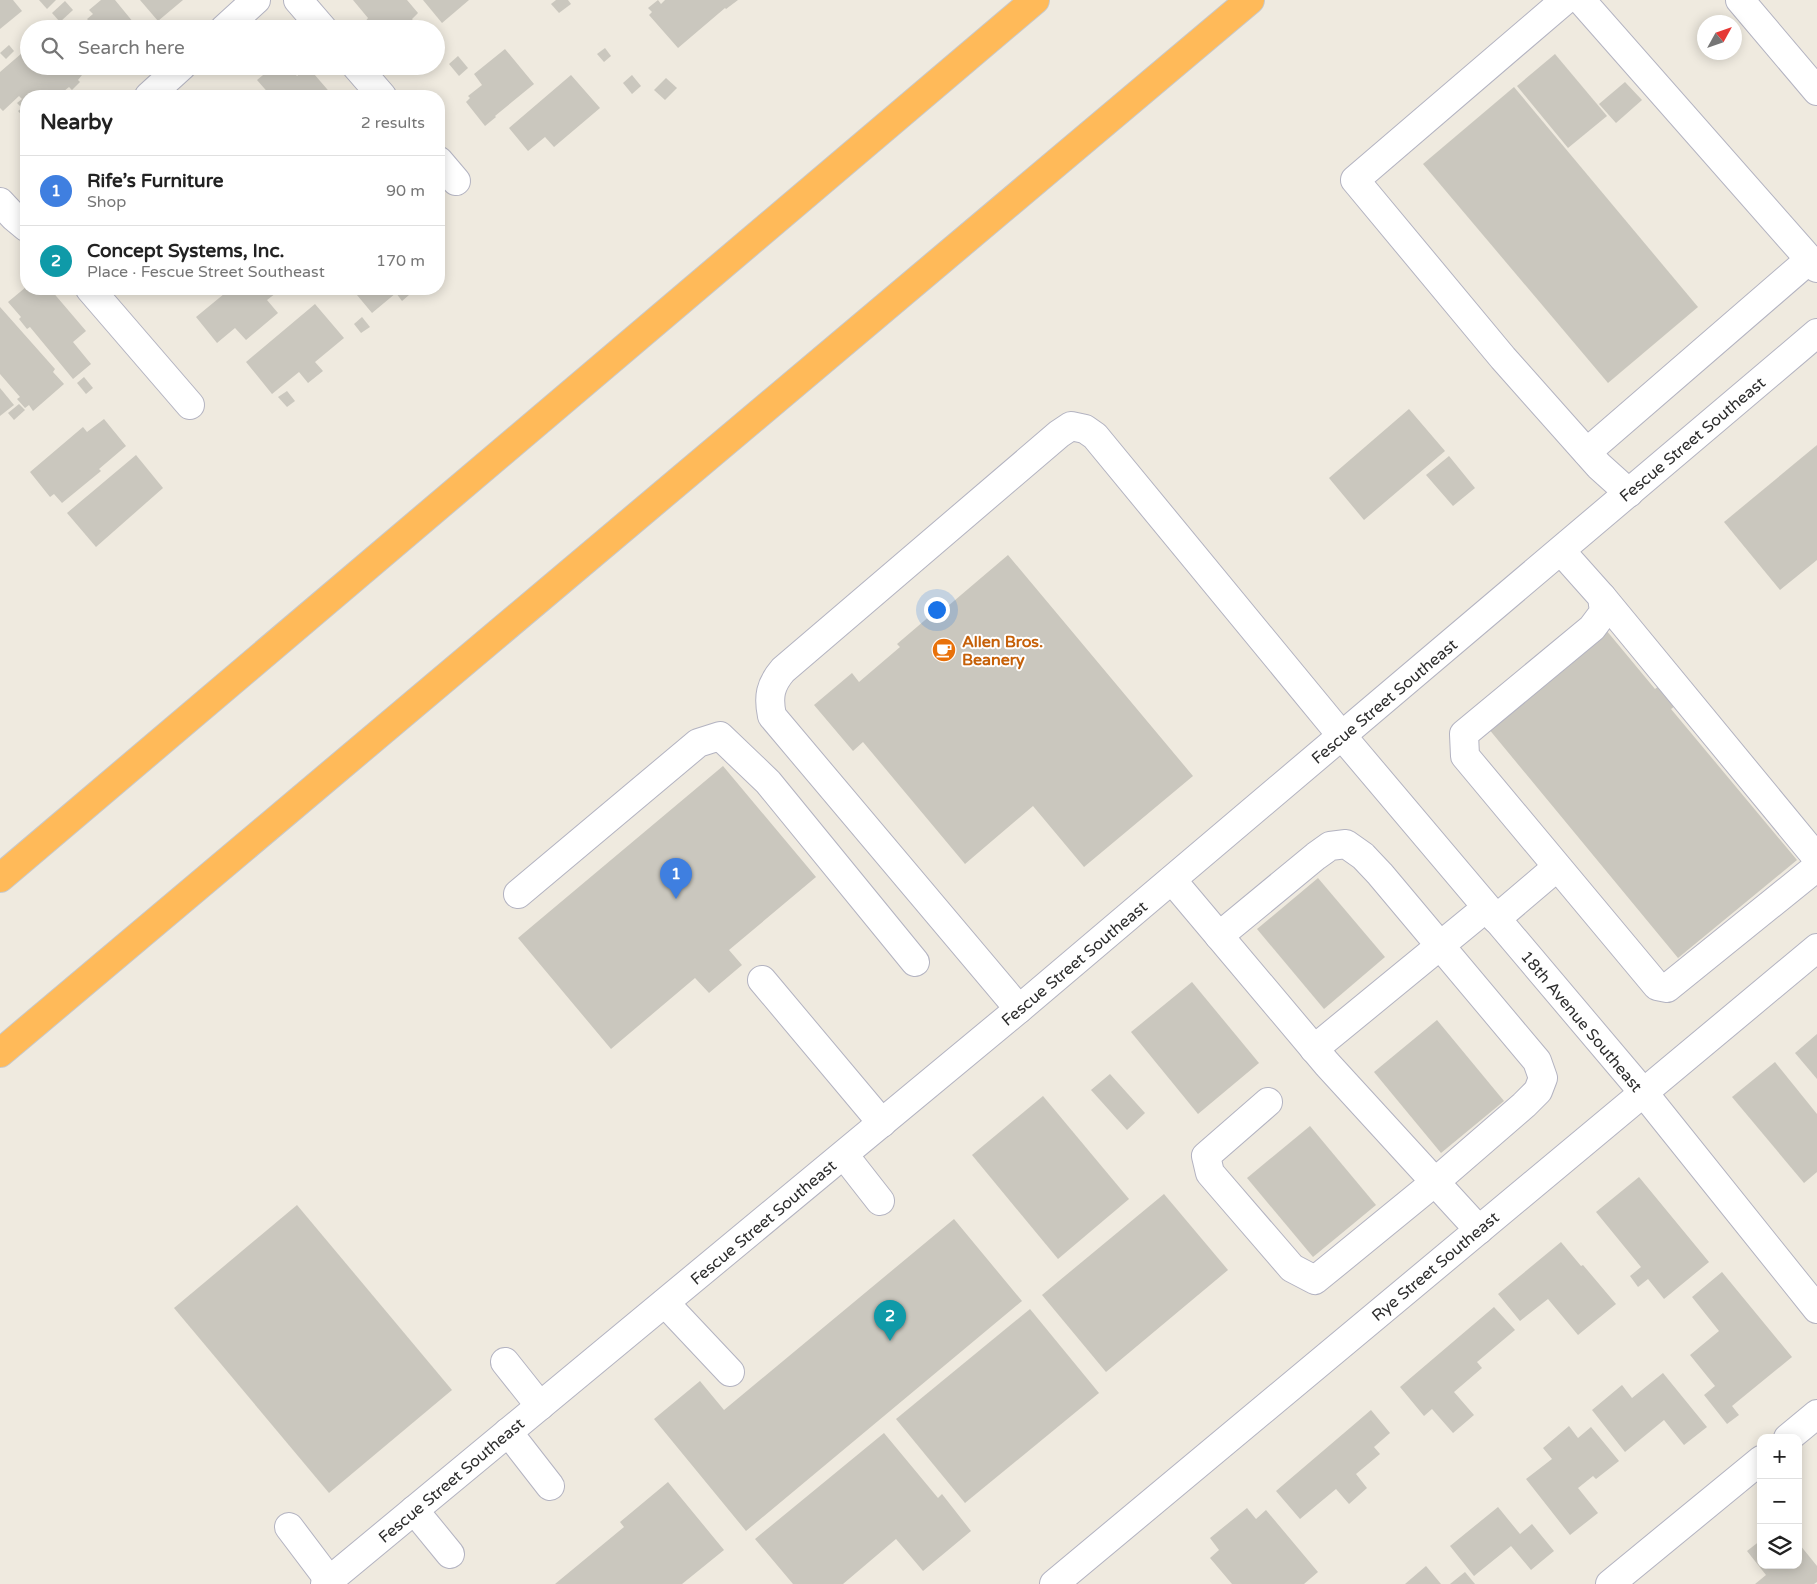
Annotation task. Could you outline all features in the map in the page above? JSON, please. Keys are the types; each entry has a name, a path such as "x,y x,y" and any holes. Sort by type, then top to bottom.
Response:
{"highway":[{"path":"0,878 1035,0"},
{"path":"0,1053 1250,0"}],"street":[{"path":"234,20 256,0"},
{"path":"298,0 315,20"},
{"path":"1565,0 1355,180 1503,358 1587,452 1629,493"},
{"path":"1581,0 1813,264 1587,452"},
{"path":"1740,0 1817,91"},
{"path":"156,90 172,75"},
{"path":"364,75 377,90"},
{"path":"95,295 190,404"},
{"name":"Fescue Street Southeast","path":"327,1582 1019,1009 1629,493 1813,345"},
{"name":"18th Avenue Southeast","path":"1019,1009 772,716 769,702 770,690 775,679 783,670 1059,434 1071,426 1085,429 1095,436 1342,736 1643,1092 1817,1309"},
{"path":"1561,551 1602,597 1817,858"},
{"path":"1602,597 1604,612 1592,628 1464,734 1465,756 1657,986 1667,988 1812,871 1817,871"},
{"path":"518,894 698,743 720,736 768,782 915,962"},
{"path":"1219,936 1316,856 1330,846 1346,844 1363,856 1537,1061 1543,1078 1538,1091 1524,1105 1435,1182 1315,1280 1292,1268 1210,1173 1206,1156 1268,1102"},
{"path":"1314,1049 1440,946 1557,867"},
{"path":"1172,880 1314,1049 1479,1230"},
{"name":"Rye Street Southeast","path":"1054,1584 1817,948"},
{"path":"762,980 882,1123"},
{"path":"844,1155 880,1201"},
{"path":"665,1303 730,1372"},
{"path":"505,1362 540,1406"},
{"path":"1793,1434 1817,1414"},
{"path":"508,1432 550,1486"},
{"path":"1610,1584 1757,1463"},
{"path":"414,1510 450,1554"},
{"path":"290,1527 327,1582"}],"building":[{"path":"0,0 13,0 22,11 0,29"},
{"path":"39,0 56,0 47,9"},
{"path":"101,0 115,0 131,20 88,20 93,14 89,10"},
{"path":"140,0 183,0 159,20"},
{"path":"353,0 407,0 418,13 413,20 366,20 368,18"},
{"path":"423,0 469,0 445,20 440,20"},
{"path":"556,0 568,0 571,4 559,13 551,4"},
{"path":"658,0 661,4 665,0 738,0 725,8 678,48 649,15 652,12 648,8"},
{"path":"65,1 73,10 62,20 58,20 52,13"},
{"path":"9,45 14,51 6,59 0,53"},
{"path":"605,48 611,56 604,62 597,54"},
{"path":"505,49 534,84 485,126 466,102 470,98 468,96 482,85 474,74"},
{"path":"1555,54 1607,116 1568,148 1517,86"},
{"path":"20,55 20,75 82,75 78,80 80,82 72,90 69,87 65,90 20,90 20,97 3,111 0,108 0,72"},
{"path":"458,56 468,68 459,76 449,64"},
{"path":"263,75 315,75 328,90 266,90 257,80"},
{"path":"571,75 600,108 554,147 545,137 528,151 509,128"},
{"path":"632,75 641,86 632,94 623,83"},
{"path":"666,78 677,88 665,100 654,90"},
{"path":"1625,82 1642,100 1616,123 1599,104"},
{"path":"1514,87 1698,307 1608,383 1423,164"},
{"path":"20,292 20,295 55,295 86,331 73,342 91,364 73,379 30,327 27,329 19,319 21,317 8,302"},
{"path":"223,295 274,295 267,300 278,313 246,340 235,328 217,343 196,317"},
{"path":"357,295 394,295 372,313"},
{"path":"398,295 409,295 402,301"},
{"path":"315,304 344,338 315,362 323,371 308,383 299,372 272,394 246,362"},
{"path":"0,307 55,369 53,372 64,384 33,411 29,405 25,408 17,399 20,397 0,374"},
{"path":"362,317 370,327 361,333 354,324"},
{"path":"84,377 93,388 86,394 77,383"},
{"path":"0,388 14,405 0,416"},
{"path":"287,391 295,401 287,407 278,397"},
{"path":"19,404 25,410 14,420 8,413"},
{"path":"1409,409 1445,451 1364,520 1329,478"},
{"path":"104,419 126,446 99,469 101,471 62,503 54,494 50,497 30,472 83,427 87,432"},
{"path":"1817,445 1817,560 1780,590 1724,522"},
{"path":"136,455 163,488 96,547 67,513"},
{"path":"1449,456 1475,488 1453,506 1426,475"},
{"path":"1008,555 1193,776 1084,867 1033,806 965,864 863,742 853,751 814,705 852,673 859,682 900,647 897,644 938,609 941,612"},
{"path":"1606,630 1655,689 1663,683 1679,703 1671,709 1797,860 1678,958 1488,728"},
{"path":"723,766 816,877 729,950 742,965 709,993 695,978 611,1049 518,938"},
{"path":"1318,878 1385,957 1324,1009 1257,929"},
{"path":"1192,982 1259,1063 1198,1114 1131,1032"},
{"path":"1437,1020 1504,1101 1441,1153 1374,1072"},
{"path":"1817,1034 1817,1079 1795,1053"},
{"path":"1775,1062 1817,1114 1817,1172 1804,1183 1732,1097"},
{"path":"1110,1074 1145,1113 1127,1130 1091,1090"},
{"path":"1043,1096 1129,1199 1058,1259 972,1155"},
{"path":"1310,1126 1376,1205 1313,1257 1247,1178"},
{"path":"1639,1177 1709,1262 1664,1299 1648,1279 1638,1287 1630,1276 1641,1267 1596,1212"},
{"path":"1164,1194 1228,1270 1106,1372 1042,1295"},
{"path":"297,1205 452,1390 329,1493 174,1308"},
{"path":"954,1219 1022,1301 746,1531 654,1419 700,1381 724,1410"},
{"path":"1561,1242 1616,1304 1578,1335 1548,1299 1520,1321 1498,1294"},
{"path":"1722,1272 1792,1357 1732,1406 1739,1415 1727,1424 1704,1395 1715,1386 1690,1355 1719,1331 1692,1297"},
{"path":"1494,1307 1515,1330 1477,1362 1482,1368 1454,1392 1474,1415 1453,1433 1432,1409 1424,1416 1400,1387"},
{"path":"1030,1309 1099,1393 965,1503 896,1419"},
{"path":"1663,1373 1707,1427 1684,1445 1664,1420 1625,1452 1592,1410 1622,1385 1632,1398"},
{"path":"1371,1410 1390,1433 1374,1447 1380,1454 1356,1474 1367,1488 1349,1504 1336,1489 1300,1519 1276,1491"},
{"path":"1569,1426 1578,1438 1591,1427 1619,1461 1596,1479 1593,1476 1578,1488 1598,1513 1570,1535 1526,1479 1552,1459 1543,1448"},
{"path":"884,1433 938,1498 942,1494 971,1531 923,1571 896,1539 843,1584 793,1584 755,1539"},
{"path":"668,1482 724,1550 682,1584 555,1584 624,1527 620,1522"},
{"path":"1498,1507 1520,1534 1532,1524 1554,1551 1531,1570 1511,1546 1474,1576 1450,1546"},
{"path":"1247,1508 1256,1519 1266,1510 1318,1572 1304,1584 1232,1584 1210,1558 1219,1550 1210,1538"},
{"path":"1757,1543 1757,1564 1747,1551"},
{"path":"1802,1547 1817,1566 1817,1582 1814,1584 1755,1584 1766,1575 1761,1569 1802,1569"},
{"path":"1426,1566 1441,1584 1405,1584"},
{"path":"1465,1572 1475,1584 1450,1584"}],"place":[{"name":"Allen Bros. Beanery","path":"944,650"},
{"name":"Rife’s Furniture","path":"676,899"},
{"name":"Concept Systems, Inc.","path":"890,1341"}]}
